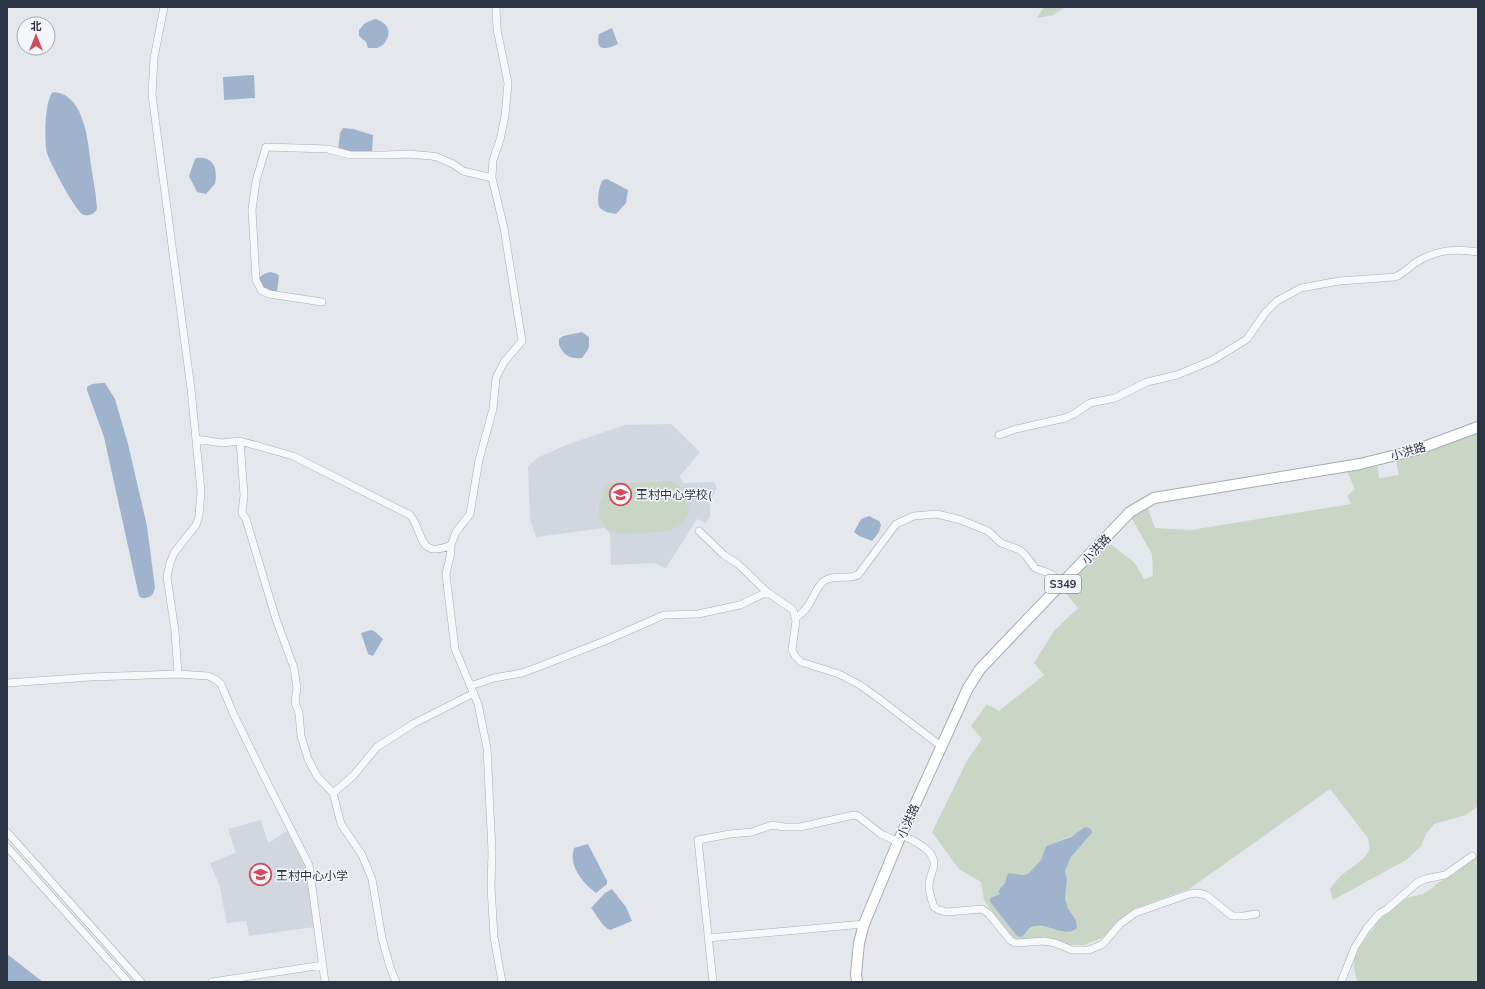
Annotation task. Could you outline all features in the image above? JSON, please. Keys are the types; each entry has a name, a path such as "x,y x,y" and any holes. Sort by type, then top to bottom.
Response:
{"main road":[{"name":"小洪路","path":"857,982 856,974 859,943 864,924 900,838 968,688 980,669 1063,584 1130,512 1154,498 1360,464 1416,450 1478,427"}],"street":[{"path":"164,7 154,58 152,95 201,486 199,516 194,529 174,553 167,577 175,631 178,674"},
{"path":"496,7 497,29 508,83 505,116 500,140 493,160 492,178 504,228 522,341 504,362 496,378 493,409 479,460 470,514 456,532 451,545 451,557 446,570 446,575 456,655 472,689 483,724 487,748 494,937 502,982"},
{"path":"322,302 269,294 261,290 256,280 252,210 256,181 266,147 276,146 328,149 350,155 385,156 408,154 431,156 453,164 463,171 492,178"},
{"path":"999,435 1016,429 1065,418 1074,414 1090,403 1115,398 1147,382 1172,377 1213,360 1247,339 1265,313 1277,301 1301,288 1339,281 1395,277 1422,260 1443,251 1462,249 1478,252"},
{"path":"196,439 222,443 240,441 293,456 410,515 424,544 431,549 443,548 451,545"},
{"path":"240,441 244,495 242,513 246,519 276,619 294,668 297,688 295,702 299,713 301,736 308,759 317,776 333,793 341,824 362,855 372,879 382,938 396,982"},
{"path":"795,618 807,609 823,582 831,578 852,577 858,575 896,524 909,518 926,514 937,514 961,520 988,531 1001,543 1020,550 1035,568 1051,574 1063,584"},
{"path":"699,531 724,555 738,564 767,592 793,610 795,618 792,650 796,658 801,662 839,674 860,685 942,746"},
{"path":"333,793 353,776 377,747 472,689 494,678 522,673 546,664 607,640 664,614 698,614 740,605 767,592"},
{"path":"7,683 91,677 178,674 208,676 222,684 233,713 307,860 310,871 325,982"},
{"path":"713,982 698,840 730,834 752,832 772,825 800,827 854,815 858,816 881,834 900,838 925,848 933,858 934,866 929,880 929,888 934,907 947,912 979,909 985,910 1010,940 1015,943 1044,941 1056,943 1072,950 1089,950 1103,944 1120,924 1135,913 1192,893 1206,895 1232,916 1256,914"},
{"path":"7,832 141,982"},
{"path":"7,847 128,982"},
{"path":"1341,982 1355,947 1367,928 1379,914 1417,883 1422,880 1445,876 1472,856"},
{"path":"708,938 864,924"},
{"path":"212,982 323,965"}],"shaded area":[{"name":"王村中心学校(","path":"671,424 700,452 680,476 683,483 714,482 717,488 710,501 710,517 706,523 697,519 666,568 654,563 611,565 610,534 605,528 536,537 530,519 528,466 539,457 569,444 625,425"},
{"name":"王村中心小学","path":"261,820 268,843 287,831 307,865 314,927 249,936 246,921 227,923 219,884 210,863 236,853 228,829"}],"green space":[{"path":"1044,7 1065,7 1053,15 1037,18"},
{"path":"1478,433 1478,806 1466,815 1434,824 1426,834 1421,846 1406,860 1333,900 1330,889 1346,871 1358,864 1367,854 1369,846 1368,838 1330,789 1189,889 1136,908 1128,913 1102,938 1084,945 1070,945 1021,941 1008,935 984,900 981,882 959,869 932,832 968,759 982,739 971,726 987,704 999,711 1044,675 1034,663 1054,631 1078,608 1064,591 1108,542 1135,563 1144,579 1153,576 1152,554 1131,517 1147,506 1155,528 1191,530 1351,504 1347,496 1355,489 1347,471 1377,466 1379,478 1399,475 1396,461 1430,451","holes":["1076,834 1091,834 1071,857 1065,871 1067,879 1064,896 1065,902 1077,922 1063,932 1046,927 1035,926 1017,936 990,902 990,898 1000,894 998,891 1005,883 1009,873 1024,875 1029,873 1041,860 1046,846"]},
{"path":"675,481 686,496 689,511 686,519 674,528 657,532 619,534 613,532 605,526 600,519 599,505 604,493 605,484"},
{"path":"1478,855 1478,982 1357,982 1354,967 1354,955 1379,920 1407,898 1423,894 1430,890 1439,882 1453,875"}],"water":[{"path":"375,19 384,23 389,33 383,45 377,48 368,48 366,42 359,36 359,30 365,23"},
{"path":"612,28 618,44 606,48 600,47 598,40 599,34"},
{"path":"254,75 255,98 224,100 223,77"},
{"path":"55,92 65,95 73,102 83,121 88,144 97,208 93,214 82,214 78,210 57,175 47,153 45,131 48,104 52,93"},
{"path":"343,128 353,129 373,135 372,153 358,154 338,150 340,133"},
{"path":"195,159 207,159 214,165 215,169 215,184 206,194 197,192 189,176"},
{"path":"607,179 628,190 626,203 616,214 603,210 599,206 598,194 600,186 603,180"},
{"path":"271,272 279,276 277,291 274,292 264,289 258,278"},
{"path":"582,332 589,337 589,348 582,358 574,358 565,354 559,345 559,339 563,336"},
{"path":"105,383 115,399 128,444 147,526 155,588 153,594 146,598 139,596 104,437 87,390 87,387 92,384"},
{"path":"869,516 879,521 881,525 879,532 872,541 859,536 854,532 861,519"},
{"path":"371,630 383,639 373,656 368,654 361,633"},
{"path":"1085,827 1091,829 1092,832 1071,857 1065,871 1067,879 1065,899 1068,908 1076,920 1077,928 1066,932 1048,927 1036,926 1030,928 1022,937 1017,936 990,902 990,898 1000,894 998,891 1005,883 1009,873 1024,875 1029,873 1041,860 1046,846 1071,837"},
{"path":"588,844 607,881 607,884 596,893 578,874 573,861 574,848"},
{"path":"612,889 626,907 632,921 610,930 602,924 591,908 605,893"},
{"path":"7,954 43,982 7,982"}],"place":[{"name":"王村中心学校(","path":"621,494"},
{"name":"王村中心小学","path":"261,875"}]}
